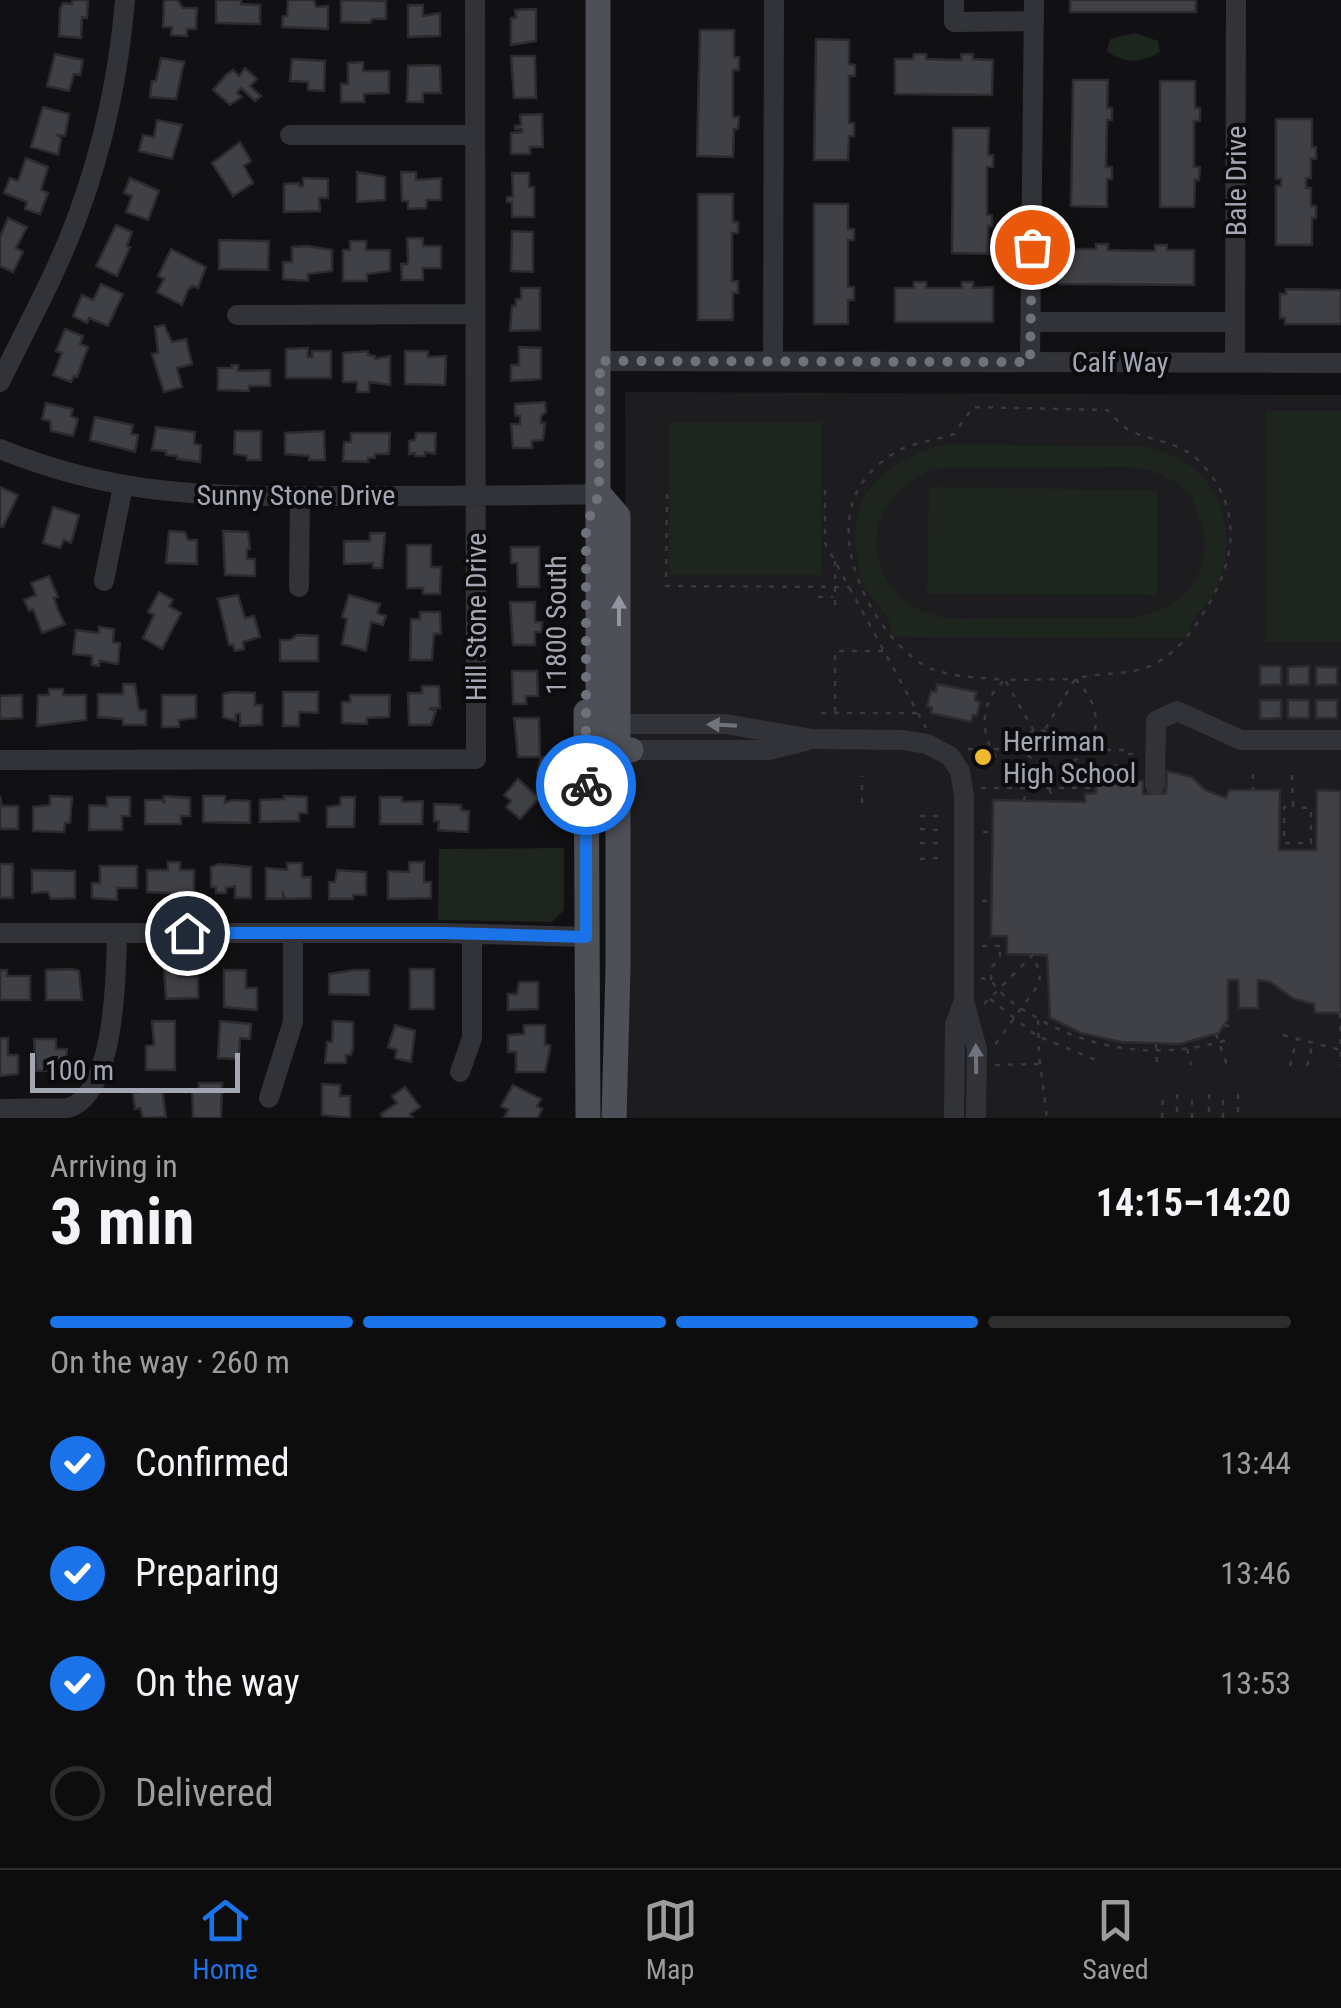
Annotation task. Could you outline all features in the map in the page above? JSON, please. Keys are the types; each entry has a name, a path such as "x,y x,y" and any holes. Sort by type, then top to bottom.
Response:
{"main road":[{"name":"11800 South","path":"588,1118 586,526 599,494 598,0"},
{"name":"11800 South","path":"599,494 618,516 625,716 616,846 614,1118"},
{"path":"599,494 598,727 604,746 610,751 625,751"},
{"path":"614,1044 605,963 586,937 599,921 601,877 606,859 616,846"}],"street":[{"path":"0,382 68,240 88,184 112,90 125,0"},
{"name":"Hill Stone Drive","path":"0,760 476,759 475,0"},
{"path":"773,361 774,0"},
{"path":"954,0 954,22 1034,11 1030,362"},
{"name":"Bale Drive","path":"1235,362 1236,0"},
{"path":"290,135 475,135"},
{"path":"236,315 475,314"},
{"path":"1031,322 1235,322"},
{"name":"Calf Way","path":"600,361 1341,362"},
{"name":"Sunny Stone Drive","path":"0,449 50,468 122,486 190,495 599,494"},
{"path":"104,580 122,486"},
{"path":"299,587 300,496"},
{"path":"1154,785 1156,720 1176,711 1241,740 1341,740"},
{"path":"625,716 726,724 812,739 927,744 950,756 960,771 964,796 976,1118"},
{"path":"625,751 769,750 812,739"},
{"path":"0,933 586,937"},
{"path":"0,1108 68,1108 85,1098 108,1044 115,1012 117,933"},
{"path":"270,1098 291,1033 293,933"},
{"path":"460,1072 472,1038 472,936"},
{"path":"954,1118 956,1025 970,1007"}],"path":[{"path":"973,408 1107,410 1131,432 1164,439 1196,458 1212,477 1227,510 1232,540 1228,569 1213,600 1188,638 1147,668 1074,679 961,676 927,667 896,646 857,579 848,546 852,503 874,468 911,442 954,434 973,408"},
{"path":"826,490 826,543 928,730"},
{"path":"667,494 666,586 850,587"},
{"path":"835,560 835,608"},
{"path":"818,597 835,597"},
{"path":"834,712 834,651 885,651"},
{"path":"1044,731 1074,679"},
{"path":"1005,680 992,694 986,710 986,734 992,749 1012,768 1044,775 1068,767 1085,750 1093,730 1088,695 1074,679"},
{"path":"1005,680 1034,731"},
{"path":"821,713 918,712"},
{"path":"1053,750 1051,736 1044,731 1034,731 1025,740 1025,750 1039,761 1053,750 1128,750 1128,754 1140,754"},
{"path":"962,749 1025,750"},
{"path":"1024,801 1039,761"},
{"path":"1039,761 1054,800"},
{"path":"1253,774 1253,790"},
{"path":"1292,775 1292,807"},
{"path":"862,776 862,804"},
{"path":"976,788 1090,788"},
{"path":"1284,807 1292,807 1311,808 1311,843 1284,844 1284,807"},
{"path":"920,816 938,816"},
{"path":"920,829 938,830"},
{"path":"976,832 992,832"},
{"path":"920,844 938,843"},
{"path":"920,859 938,858"},
{"path":"976,901 991,901"},
{"path":"975,946 1007,946"},
{"path":"990,980 992,967 1000,958 1000,946"},
{"path":"970,1007 989,998 1033,955 1040,973 1039,984 998,1040"},
{"path":"975,976 990,980 997,990 1038,1019 1091,1041 1156,1052 1230,1039"},
{"path":"989,998 1037,1036 1096,1060"},
{"path":"1340,1014 1341,1066"},
{"path":"1038,1019 1048,1118"},
{"path":"1224,1024 1232,1027"},
{"path":"1216,1034 1227,1066"},
{"path":"1284,1035 1341,1050"},
{"path":"1290,1066 1297,1039"},
{"path":"1306,1066 1313,1043"},
{"path":"1156,1044 1157,1065"},
{"path":"1187,1049 1191,1065"},
{"path":"988,1065 1040,1064"},
{"path":"1162,1094 1162,1118"},
{"path":"1178,1094 1178,1118"},
{"path":"1192,1094 1192,1118"},
{"path":"1208,1094 1208,1118"},
{"path":"1223,1094 1223,1118"},
{"path":"1238,1094 1238,1118"}],"shaded area":[{"path":"1135,33 1158,41 1160,52 1133,60 1107,51 1110,39"},
{"name":"Herriman High School","path":"625,392 1341,395 1341,1118 626,1118"},
{"path":"1266,411 1341,411 1341,642 1266,642"},
{"path":"669,422 821,422 821,575 669,575"},
{"path":"945,444 1150,447 1196,470 1218,500 1224,518 1226,555 1211,598 1192,623 1188,638 892,637 885,613 861,578 855,537 857,516 874,484 888,471","holes":["1134,467 1157,473 1184,489 1190,495 1204,536 1204,553 1193,584 1151,614 1132,618 944,618 915,608 896,591 882,570 877,534 889,502 904,486 934,468"]},
{"path":"929,487 1157,490 1157,595 927,594"},
{"path":"564,848 564,910 552,922 438,920 439,849"}],"building":[{"path":"72,0 88,0 81,38 59,36 60,9 63,3 72,4"},
{"path":"164,0 178,0 183,8 197,8 196,29 187,29 187,36 171,35 172,27 163,27"},
{"path":"216,0 260,5 260,24 216,23"},
{"path":"288,0 314,0 316,7 328,6 328,29 282,27"},
{"path":"341,0 386,1 386,19 341,22"},
{"path":"1070,0 1196,0 1196,12 1070,12"},
{"path":"408,5 423,5 423,16 440,13 440,36 408,37"},
{"path":"536,9 536,41 511,45 511,18 516,18 515,10"},
{"path":"700,30 734,30 734,57 739,57 739,70 733,70 733,117 739,117 738,129 734,129 733,157 697,156"},
{"path":"816,39 849,40 849,64 855,65 855,76 849,76 849,123 854,123 854,136 849,136 848,160 814,160"},
{"path":"55,54 83,60 80,75 74,74 69,91 47,86"},
{"path":"914,54 926,54 926,59 961,60 961,54 973,54 973,59 993,60 992,95 895,94 895,59 913,59"},
{"path":"511,56 535,56 536,98 514,98"},
{"path":"161,58 184,62 176,99 150,97"},
{"path":"292,59 325,61 324,91 308,90 308,82 290,81"},
{"path":"363,62 363,71 389,71 389,93 364,94 364,102 341,102 341,84 348,84 348,63"},
{"path":"408,66 440,66 441,93 423,93 423,102 407,102"},
{"path":"245,68 257,79 250,86 261,96 255,101 241,88 237,93 242,97 230,105 213,90 233,70 239,76"},
{"path":"1073,80 1108,80 1107,108 1112,108 1112,120 1107,120 1106,167 1112,167 1112,179 1107,179 1107,207 1071,206"},
{"path":"1160,81 1195,81 1195,108 1200,108 1200,121 1194,121 1194,167 1200,167 1199,180 1195,180 1194,207 1160,207"},
{"path":"43,107 69,114 65,136 58,135 58,155 31,147"},
{"path":"542,114 543,147 530,147 530,154 511,154 511,133 522,132 515,129 521,125 520,115"},
{"path":"1276,119 1312,119 1316,159 1311,159 1311,178 1306,178 1306,188 1311,188 1311,206 1316,206 1312,245 1276,245 1276,186 1281,186 1281,179 1276,179"},
{"path":"157,120 182,125 172,159 139,151 143,135 154,137"},
{"path":"953,128 989,128 988,155 993,155 993,167 987,167 987,215 992,215 988,254 952,253"},
{"path":"240,142 251,161 244,166 253,183 233,196 212,163"},
{"path":"26,158 48,167 41,190 48,193 40,214 25,209 27,202 4,193 10,178 18,181"},
{"path":"357,172 385,177 385,200 357,202"},
{"path":"401,172 416,172 416,180 441,178 441,200 427,200 426,208 408,209 408,201 402,201"},
{"path":"512,173 529,173 529,187 534,187 534,217 512,217 512,202 507,202 507,197 513,197"},
{"path":"130,178 159,191 148,220 126,212 132,196 124,193"},
{"path":"303,178 328,179 328,198 319,198 320,211 284,212 284,184 303,186"},
{"path":"698,194 733,194 733,222 738,222 738,233 732,233 732,281 738,281 738,293 733,293 733,320 698,320"},
{"path":"814,204 848,204 848,229 854,229 854,240 848,240 848,287 854,287 854,300 848,300 848,324 814,324"},
{"path":"8,218 27,227 16,248 23,252 13,272 0,266 0,237"},
{"path":"116,225 132,232 117,276 96,266"},
{"path":"512,231 533,232 533,272 511,271"},
{"path":"407,238 423,238 423,246 441,246 441,268 423,268 423,280 402,280 401,264 408,260"},
{"path":"219,240 269,241 268,270 219,269"},
{"path":"350,241 366,241 366,250 390,250 390,271 367,274 367,281 343,281 343,250 350,250"},
{"path":"1096,244 1108,244 1108,250 1155,251 1155,245 1167,245 1167,250 1194,250 1194,285 1059,284 1059,258 1069,258 1069,249 1096,249"},
{"path":"292,247 332,250 332,271 308,274 308,281 283,279 283,262 292,262"},
{"path":"171,249 206,267 198,288 188,290 182,305 157,292 164,279 158,276"},
{"path":"914,282 926,282 926,288 962,288 962,282 973,282 973,288 993,287 993,322 895,322 895,288 914,288"},
{"path":"101,284 123,294 108,326 73,316 82,295 93,300"},
{"path":"521,288 540,288 540,330 510,331 512,306 516,306 516,299 521,299"},
{"path":"1286,289 1341,290 1341,324 1285,324 1285,318 1280,318 1280,294 1286,294"},
{"path":"164,325 172,342 186,339 192,364 177,368 182,387 164,392 152,354 158,353 155,327"},
{"path":"65,329 83,336 80,344 88,347 77,377 71,382 53,375 62,353 56,351"},
{"path":"519,347 541,348 541,379 511,381 511,365 519,365"},
{"path":"308,348 308,357 312,357 312,351 331,351 331,378 286,378 286,349"},
{"path":"368,351 375,359 390,356 390,385 369,382 369,392 357,392 357,382 343,382 343,353"},
{"path":"405,351 428,351 428,357 446,356 445,385 405,384"},
{"path":"238,365 238,371 270,370 270,386 249,386 249,391 218,390 218,368"},
{"path":"545,402 546,412 541,416 541,423 545,423 543,440 532,441 532,448 513,448 511,424 520,424 515,404"},
{"path":"46,403 73,409 71,416 78,419 73,436 51,431 50,421 42,419"},
{"path":"95,417 133,425 131,434 138,435 135,452 90,440"},
{"path":"156,427 195,432 194,444 201,445 200,462 152,450"},
{"path":"235,431 261,431 261,460 247,460 247,456 234,454"},
{"path":"324,431 325,460 285,454 285,433"},
{"path":"351,433 390,433 389,454 375,454 368,462 343,461 344,442 351,442"},
{"path":"416,433 436,433 435,454 409,454 409,441 415,440"},
{"path":"0,487 18,495 3,527 0,526"},
{"path":"53,507 79,515 71,543 64,540 60,548 43,543"},
{"path":"169,531 185,532 188,540 197,540 197,564 166,563"},
{"path":"223,531 248,532 247,559 255,559 255,576 225,575"},
{"path":"370,533 385,533 382,568 373,568 373,563 344,564 344,541 370,541"},
{"path":"407,545 431,545 431,567 441,567 440,594 423,594 423,588 407,588"},
{"path":"511,547 539,547 539,587 518,587 517,563 511,563"},
{"path":"49,576 65,624 42,633 33,609 29,611 24,600 36,595 31,583"},
{"path":"159,592 173,600 169,606 181,613 162,649 143,638 154,615 148,612"},
{"path":"238,595 245,618 254,616 260,637 243,642 244,649 235,651 229,645 218,599"},
{"path":"349,595 380,604 377,613 386,616 383,625 371,622 366,651 342,644 347,619 342,617"},
{"path":"510,602 535,602 535,622 542,622 542,632 535,632 535,645 513,645"},
{"path":"420,612 440,612 441,634 434,634 432,660 410,660 411,619 420,619"},
{"path":"99,627 114,629 113,642 120,643 118,664 100,661 99,666 92,665 92,656 73,654 76,630 99,633"},
{"path":"297,635 318,636 318,661 280,661 280,640"},
{"path":"1260,666 1281,666 1281,685 1260,685"},
{"path":"1309,666 1309,685 1288,685 1288,667"},
{"path":"1316,667 1337,667 1337,685 1316,685"},
{"path":"512,671 537,671 538,696 526,696 526,704 513,704"},
{"path":"123,684 135,684 139,710 146,710 146,725 123,725 123,719 98,717 98,694 123,694"},
{"path":"937,684 977,692 977,716 973,715 971,722 931,713 932,707 927,706"},
{"path":"422,686 439,686 440,708 429,708 436,711 431,725 409,725 408,693 422,693"},
{"path":"49,689 63,689 63,695 86,695 86,720 37,726 38,695 49,695"},
{"path":"283,692 318,692 318,713 299,712 299,726 283,726"},
{"path":"255,693 255,705 262,705 262,725 240,726 240,714 236,714 236,721 223,717 223,694"},
{"path":"22,695 22,718 0,719 0,696"},
{"path":"162,695 196,695 196,718 179,720 179,727 162,727"},
{"path":"350,695 390,695 389,717 367,718 367,724 342,723 342,702 350,702"},
{"path":"1260,700 1281,700 1281,718 1260,719"},
{"path":"1288,700 1309,700 1309,718 1288,718"},
{"path":"1316,700 1337,700 1337,718 1316,718"},
{"path":"514,718 539,718 540,757 518,757"},
{"path":"541,757 560,762 556,778 537,773"},
{"path":"1119,765 1119,780 1143,781 1143,794 1166,793 1167,771 1192,777 1205,790 1226,798 1229,790 1280,790 1279,850 1316,850 1317,790 1341,791 1341,1013 1315,1013 1314,1004 1294,999 1270,982 1258,980 1258,1008 1239,1008 1238,980 1228,980 1228,1019 1219,1033 1180,1044 1121,1042 1081,1033 1050,1018 1047,955 1007,954 1007,936 991,936 993,800 1085,802 1085,794 1096,793 1096,766"},
{"path":"518,779 539,798 520,819 506,807 511,801 504,795"},
{"path":"0,796 2,806 18,806 18,829 0,829"},
{"path":"50,796 72,797 70,823 65,823 64,832 33,831 33,807 50,805"},
{"path":"164,796 190,798 190,816 181,816 181,824 145,824 145,800 163,800 164,804"},
{"path":"203,796 225,796 225,803 250,801 250,823 203,822"},
{"path":"107,797 130,797 130,816 122,816 122,830 89,830 89,805 107,806"},
{"path":"307,797 307,813 299,813 299,821 260,822 260,800"},
{"path":"341,797 355,797 354,827 327,827 327,807 340,805"},
{"path":"380,797 423,801 422,824 380,824"},
{"path":"434,804 461,805 461,810 469,811 468,832 438,830"},
{"path":"168,862 180,862 180,870 194,870 194,898 170,899 170,893 147,892 147,870 168,870"},
{"path":"409,862 424,862 424,882 431,882 431,898 388,899 388,871 409,872"},
{"path":"287,863 302,863 302,877 311,877 311,898 286,899 283,894 283,899 266,899 266,868 287,870"},
{"path":"0,864 13,864 13,898 0,898"},
{"path":"100,866 137,866 137,888 117,888 117,900 92,898 92,883 100,883"},
{"path":"211,867 251,867 251,898 235,898 235,886 226,888 226,893 216,893 216,887 211,887"},
{"path":"32,870 75,871 75,898 51,899 48,892 32,893"},
{"path":"337,870 366,872 366,895 329,899 329,882 335,882"},
{"path":"164,969 180,969 179,976 198,977 198,998 166,999"},
{"path":"410,969 434,969 434,1009 410,1009"},
{"path":"0,970 7,970 7,976 30,976 30,1000 0,1000"},
{"path":"46,970 79,971 82,1000 46,1000"},
{"path":"224,970 246,970 246,988 257,988 257,1010 224,1007"},
{"path":"369,970 369,995 329,994 329,974"},
{"path":"519,982 538,982 538,1009 508,1010 508,994 517,994"},
{"path":"152,1021 175,1021 175,1070 146,1070 146,1046 154,1045"},
{"path":"220,1021 251,1024 250,1039 240,1038 239,1059 218,1058"},
{"path":"333,1021 353,1022 353,1048 351,1055 346,1055 346,1063 325,1063"},
{"path":"395,1025 415,1031 411,1062 395,1058 397,1050 388,1047"},
{"path":"524,1025 545,1025 545,1045 550,1045 550,1049 545,1072 516,1072 516,1052 508,1052 508,1035 524,1034"},
{"path":"0,1038 8,1038 8,1055 18,1055 18,1074 0,1076"},
{"path":"34,1039 56,1039 56,1049 67,1049 65,1070 36,1071"},
{"path":"199,1083 222,1083 221,1118 193,1118 192,1090 199,1090"},
{"path":"322,1084 340,1085 340,1096 350,1096 350,1118 322,1115"},
{"path":"513,1085 541,1099 538,1118 504,1118 508,1110 501,1106"},
{"path":"405,1087 420,1107 410,1114 413,1118 383,1118 381,1114 397,1103 392,1096"},
{"path":"162,1089 166,1117 143,1118 140,1108 135,1109 133,1093"}],"way so far":[{"path":"586,785 586,526 599,494 600,361 1030,362 1032,247"}],"place":[{"name":"Herriman High School","path":"983,757"}],"route":[{"path":"187,933 586,937 586,785"}]}
